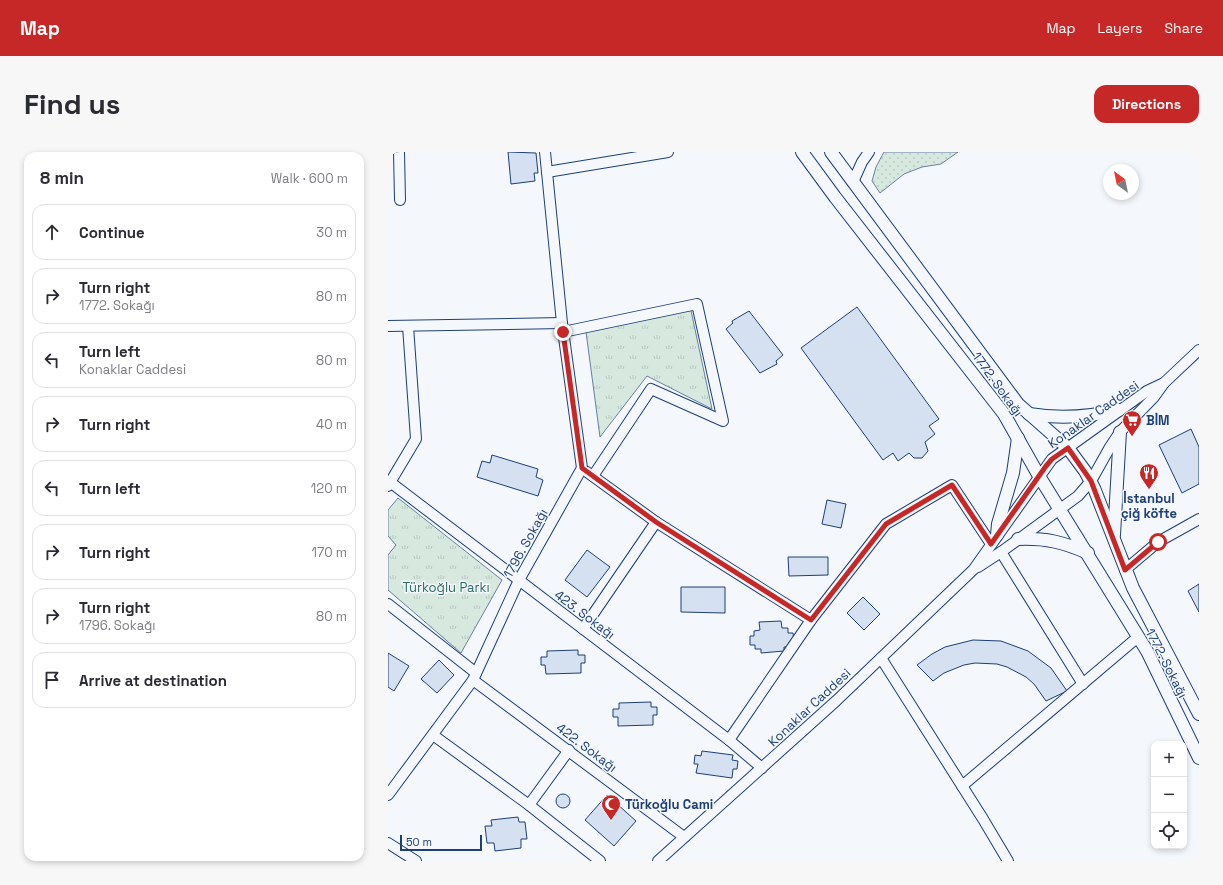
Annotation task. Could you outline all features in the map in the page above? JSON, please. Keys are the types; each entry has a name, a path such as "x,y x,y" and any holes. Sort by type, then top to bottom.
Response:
{"street":[{"path":"398,152 400,200"},
{"path":"545,152 562,328 582,468 656,522 811,620"},
{"path":"547,172 668,152"},
{"name":"1772. Sokağı","path":"802,152 835,197 1004,414 1039,476 1061,509 1138,637 1199,758"},
{"name":"1772. Sokağı","path":"831,152 1018,404 1068,448 1091,481 1133,588 1199,714"},
{"path":"853,182 869,152"},
{"path":"388,326 562,328 697,304 723,421 651,388 593,476"},
{"path":"389,484 416,439 408,326"},
{"name":"Konaklar Caddesi","path":"658,861 762,768 881,658 974,569 1001,552 1078,496 1091,481 1120,432 1154,397 1164,383 1199,350"},
{"name":"Konaklar Caddesi","path":"974,569 1052,459 1147,391 1164,383"},
{"path":"1030,414 1051,418 1070,418 1119,410"},
{"path":"1114,541 1120,432"},
{"path":"994,540 1013,473 1018,438"},
{"name":"1796. Sokağı","path":"388,795 433,735 474,676 519,580 582,468"},
{"name":"423. Sokağı","path":"389,484 519,580 729,740 762,768"},
{"path":"729,740 811,620 886,524 952,485 994,540"},
{"path":"1125,570 1158,542 1199,519"},
{"path":"582,629 656,522"},
{"path":"1018,539 1051,540 1088,553"},
{"path":"1001,552 1083,684"},
{"name":"422. Sokağı","path":"388,604 474,676 684,837"},
{"path":"962,786 1138,637"},
{"path":"881,658 1008,861"},
{"path":"433,735 529,805 600,861"},
{"path":"529,805 569,750"},
{"path":"388,843 416,861"}],"green space":[{"path":"884,152 958,152 941,164 922,167 904,174 880,193 872,181 876,167"},
{"path":"690,306 712,409 647,376 600,437 586,332"},
{"name":"Türkoğlu Parkı","path":"398,498 502,580 461,653 388,590 388,555 396,545 388,536 388,510"}],"building":[{"path":"508,152 536,153 538,173 534,173 535,181 511,184"},
{"path":"857,307 939,419 929,426 935,434 925,442 928,451 922,458 914,458 909,453 898,461 893,453 883,460 801,348"},
{"path":"749,311 783,355 776,361 777,364 760,373 726,329 733,323 732,321"},
{"path":"1191,429 1199,447 1199,484 1182,493 1159,445"},
{"path":"492,455 538,469 536,477 543,480 538,496 477,477 482,461 490,463"},
{"path":"827,500 846,504 841,528 822,524"},
{"path":"587,550 610,567 587,597 565,580"},
{"path":"788,557 828,557 828,575 789,576"},
{"path":"1199,584 1199,612 1188,591"},
{"path":"681,587 725,587 725,613 681,612"},
{"path":"863,597 880,614 864,630 847,613"},
{"path":"781,621 782,628 788,628 788,633 793,633 794,641 789,642 789,647 784,647 784,651 761,653 761,649 755,649 755,645 750,645 750,636 754,636 754,631 760,630 759,622"},
{"path":"973,640 1001,641 1028,651 1051,668 1067,691 1046,701 1034,684 1026,677 1007,667 997,664 975,663 964,665 944,673 933,681 917,665 945,647"},
{"path":"578,650 578,655 585,655 585,663 581,663 581,673 546,674 545,665 541,665 541,657 547,657 547,651"},
{"path":"388,653 409,666 394,691 388,687"},
{"path":"439,660 454,675 437,693 421,679"},
{"path":"651,702 651,707 657,707 657,715 653,715 653,725 618,726 618,717 613,717 613,709 619,709 619,703"},
{"path":"702,751 733,755 732,760 738,761 737,769 733,769 732,778 696,773 698,764 694,764 695,755 701,756"},
{"path":"563,794 568,796 570,801 568,806 563,808 558,806 556,801 558,796"},
{"name":"Türkoğlu Cami","path":"607,795 636,821 614,846 585,820"},
{"path":"518,817 519,822 525,822 527,839 521,839 521,848 495,851 494,843 487,843 485,826 492,826 491,820"}],"place":[{"name":"BİM","path":"1132,437"},
{"name":"İstanbul çiğ köfte","path":"1149,490"},
{"name":"Türkoğlu Cami","path":"611,821"}],"route":[{"path":"563,332 582,468 656,522 811,620 886,524 952,485 991,544 1046,466 1052,459 1068,448 1078,460 1091,481 1125,570 1158,542"}]}
